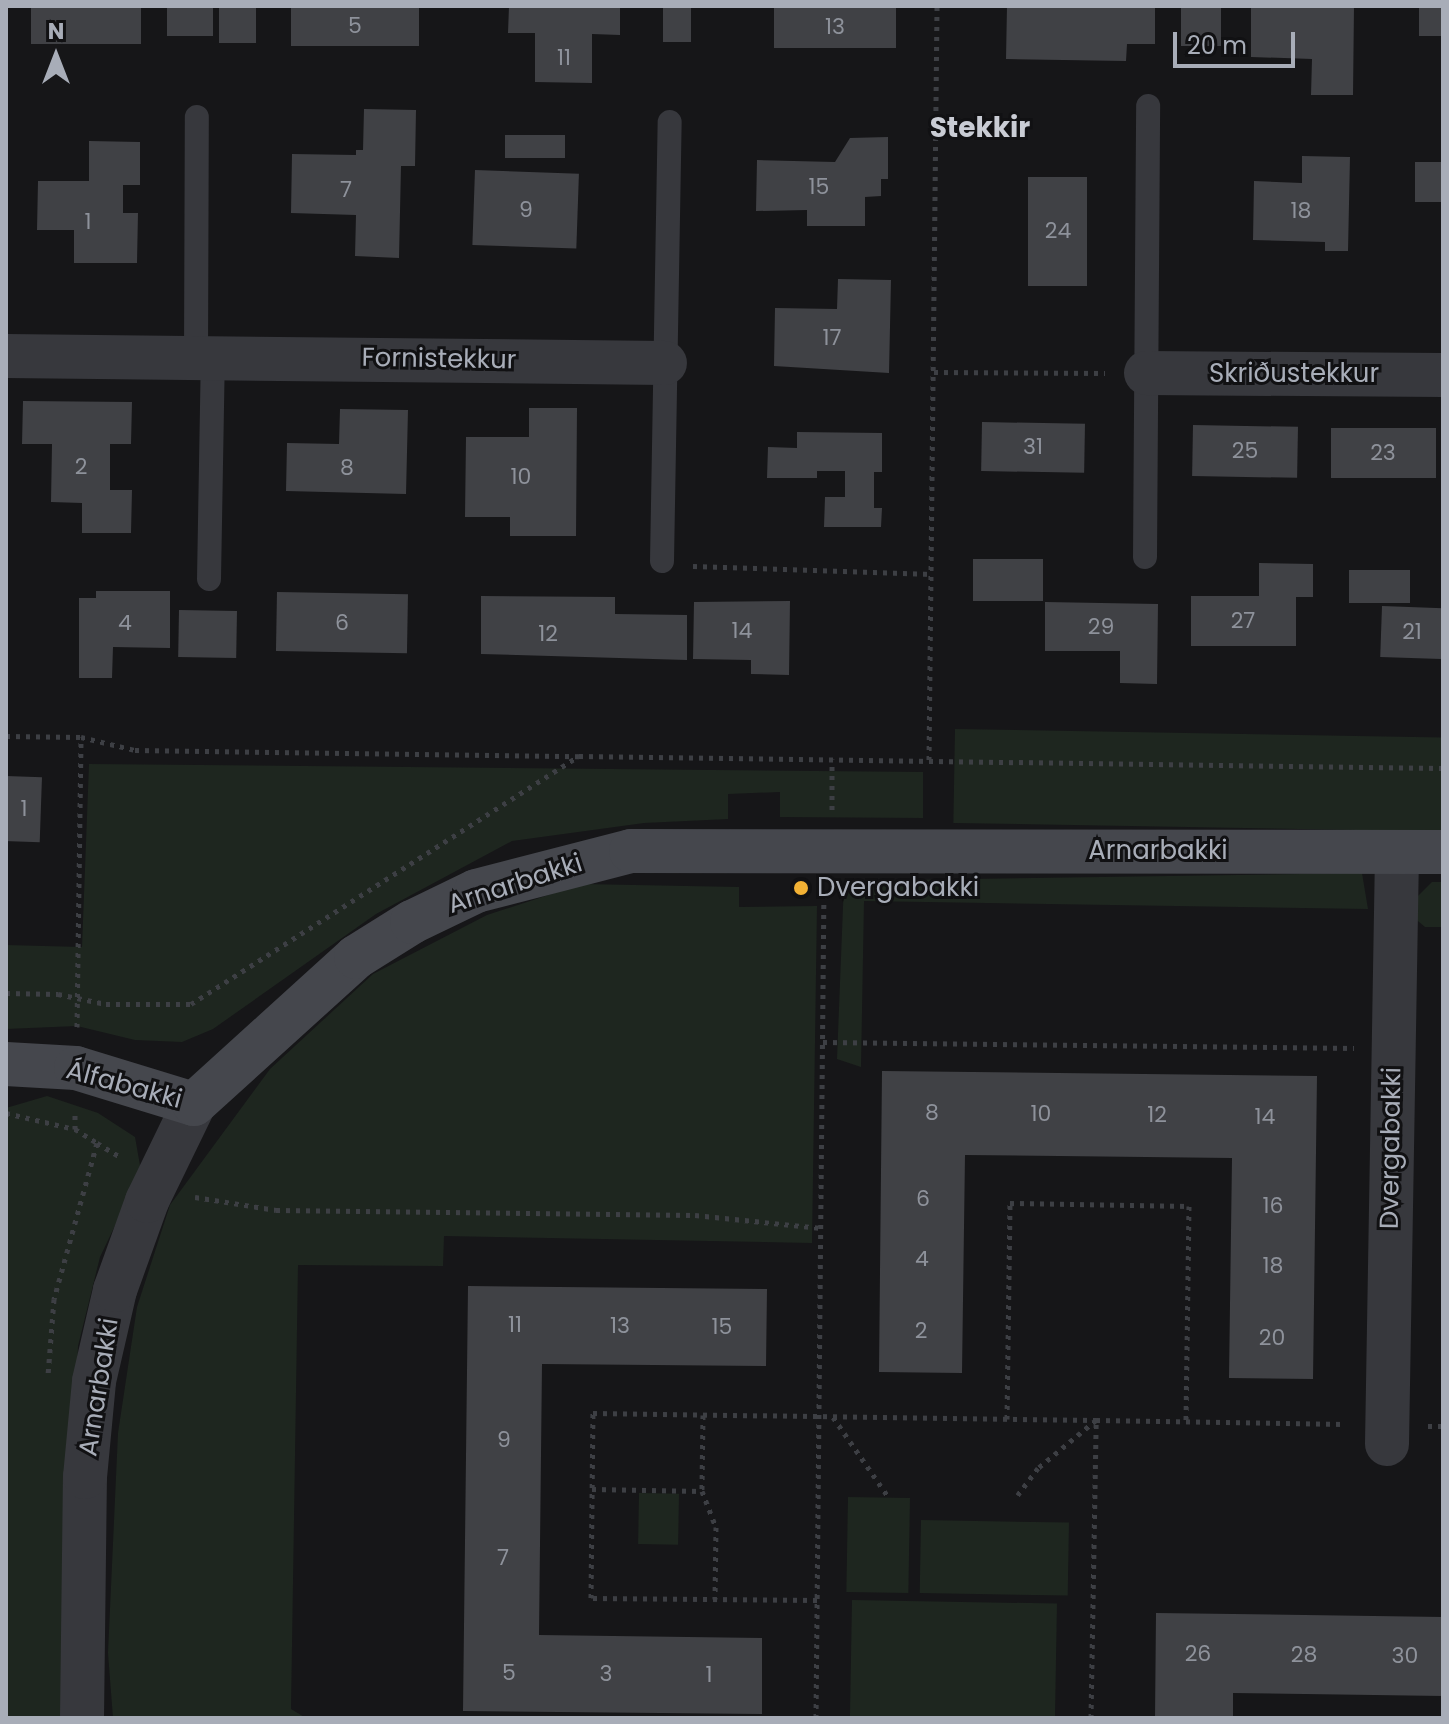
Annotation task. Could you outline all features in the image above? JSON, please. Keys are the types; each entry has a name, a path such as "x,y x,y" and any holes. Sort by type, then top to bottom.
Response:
{"street":[{"name":"Fornistekkur","path":"6,356 665,363"},
{"name":"Skriðustekkur","path":"1146,373 1443,375"},
{"name":"Arnarbakki","path":"82,1718 85,1477 94,1381 115,1290 147,1201 194,1104 356,957 476,891 579,861 683,848 1443,852"},
{"name":"Dvergabakki","path":"1374,1434 1393,1049 1397,852"},
{"name":"Álfabakki","path":"6,1064 76,1068 194,1104"}],"lane":[{"path":"1145,557 1148,106"},
{"path":"197,117 209,579"},
{"path":"662,561 670,122"}],"path":[{"path":"929,760 937,6"},
{"path":"934,372 1146,373"},
{"path":"662,561 712,568 932,574"},
{"path":"6,736 81,737 135,750 579,756"},
{"path":"76,1033 79,1000 81,737"},
{"path":"832,759 832,820"},
{"path":"816,1718 827,882"},
{"path":"6,993 79,1000"},
{"path":"823,1042 1393,1049"},
{"path":"97,1143 131,1164"},
{"path":"182,1194 276,1210 665,1214 821,1228"},
{"path":"1007,1419 1010,1203 1189,1206 1186,1421"},
{"path":"817,1600 591,1598 593,1413 1186,1421 1374,1434"},
{"path":"703,1415 702,1491 716,1527 715,1599"},
{"path":"833,1416 887,1495"},
{"path":"1018,1495 1038,1468 1096,1420"},
{"path":"1091,1718 1096,1420"},
{"path":"592,1489 702,1491"}],"shaded area":[{"path":"955,729 1443,738 1441,832 953,823"},
{"path":"89,764 923,772 923,818 780,817 780,792 728,794 728,819 644,823 512,841 376,914 213,1029 182,1042 135,1040 77,1026 6,1029 6,945 82,947"},
{"path":"1362,873 1368,909 864,901 861,1067 837,1059 844,881"},
{"path":"1432,882 1443,882 1441,927 1425,927 1412,916 1416,898"},
{"path":"582,884 739,887 739,907 817,906 812,1243 444,1236 443,1266 298,1265 291,1709 306,1718 113,1718 108,1653 118,1433 137,1307 170,1205 270,1069 373,974 487,915"},
{"path":"47,1096 98,1113 135,1137 141,1171 100,1257 78,1346 64,1718 6,1718 6,1108"},
{"path":"639,1493 679,1494 678,1545 638,1544"},
{"path":"848,1497 910,1498 908,1593 846,1592"},
{"path":"921,1520 1069,1523 1068,1596 920,1593"},
{"path":"852,1600 1057,1604 1055,1718 850,1718"}],"building":[{"path":"31,6 141,6 141,44 31,44"},
{"path":"167,6 213,6 213,36 167,36"},
{"path":"219,6 256,6 256,43 219,43"},
{"path":"291,6 419,6 419,46 291,46"},
{"path":"509,6 620,6 620,35 592,34 592,83 535,82 535,33 508,33"},
{"path":"663,6 691,6 691,42 663,42"},
{"path":"774,6 896,6 896,48 774,48"},
{"path":"1007,6 1155,6 1155,44 1127,44 1126,61 1006,59"},
{"path":"1181,6 1221,6 1221,46 1181,46"},
{"path":"1251,6 1354,6 1353,95 1311,95 1312,59 1251,57"},
{"path":"1419,6 1443,6 1443,36 1419,36"},
{"path":"364,109 416,110 415,166 401,166 399,258 355,256 356,215 291,213 292,154 356,155 356,150 363,150"},
{"path":"505,135 565,135 565,158 505,158"},
{"path":"888,137 888,179 881,179 881,196 865,197 865,226 807,226 807,210 756,211 757,160 835,162 850,138"},
{"path":"89,141 140,142 140,185 123,185 123,213 138,213 137,263 74,263 74,230 37,230 38,181 89,181"},
{"path":"1302,156 1350,157 1348,251 1325,251 1325,242 1253,240 1254,181 1302,183"},
{"path":"1415,162 1443,162 1443,202 1415,202"},
{"path":"475,170 579,174 576,249 472,245"},
{"path":"1028,177 1087,177 1087,286 1028,286"},
{"path":"838,279 891,280 889,373 774,366 775,308 837,309"},
{"path":"23,401 132,402 131,444 110,444 110,490 132,490 131,533 82,533 82,503 51,502 52,444 22,444"},
{"path":"529,408 577,408 576,536 510,536 510,517 465,517 466,437 529,437"},
{"path":"340,409 408,410 406,494 286,491 287,443 339,444"},
{"path":"982,422 1085,424 1084,473 981,471"},
{"path":"1193,425 1298,427 1297,478 1192,476"},
{"path":"1331,428 1436,428 1436,478 1331,478"},
{"path":"797,432 882,433 882,472 874,472 874,508 882,508 881,527 824,527 825,497 845,497 845,471 817,471 817,478 767,478 768,447 797,448"},
{"path":"973,559 1043,559 1043,601 973,601"},
{"path":"1259,563 1313,564 1313,597 1296,597 1296,646 1191,646 1191,596 1259,596"},
{"path":"1349,570 1410,570 1410,603 1349,603"},
{"path":"96,591 170,591 170,648 113,647 112,678 79,678 79,598 96,598"},
{"path":"277,592 408,594 407,653 276,651"},
{"path":"481,596 615,597 615,614 687,615 687,660 481,654"},
{"path":"790,601 789,675 751,674 751,660 693,659 694,602"},
{"path":"1045,602 1158,604 1157,684 1120,683 1120,651 1045,651"},
{"path":"1382,606 1443,608 1441,659 1380,657"},
{"path":"179,610 237,611 236,658 178,657"},
{"path":"6,776 42,777 40,842 6,841"},
{"path":"882,1071 1317,1076 1313,1379 1229,1378 1232,1158 965,1155 962,1373 879,1372"},
{"path":"468,1286 767,1289 766,1366 542,1364 539,1635 762,1638 762,1714 463,1711"},
{"path":"1156,1613 1443,1617 1443,1696 1233,1693 1233,1718 1155,1718"}],"place":[{"name":"Dvergabakki","path":"801,888"}],"district":[{"name":"Stekkir","path":"980,128"}]}
